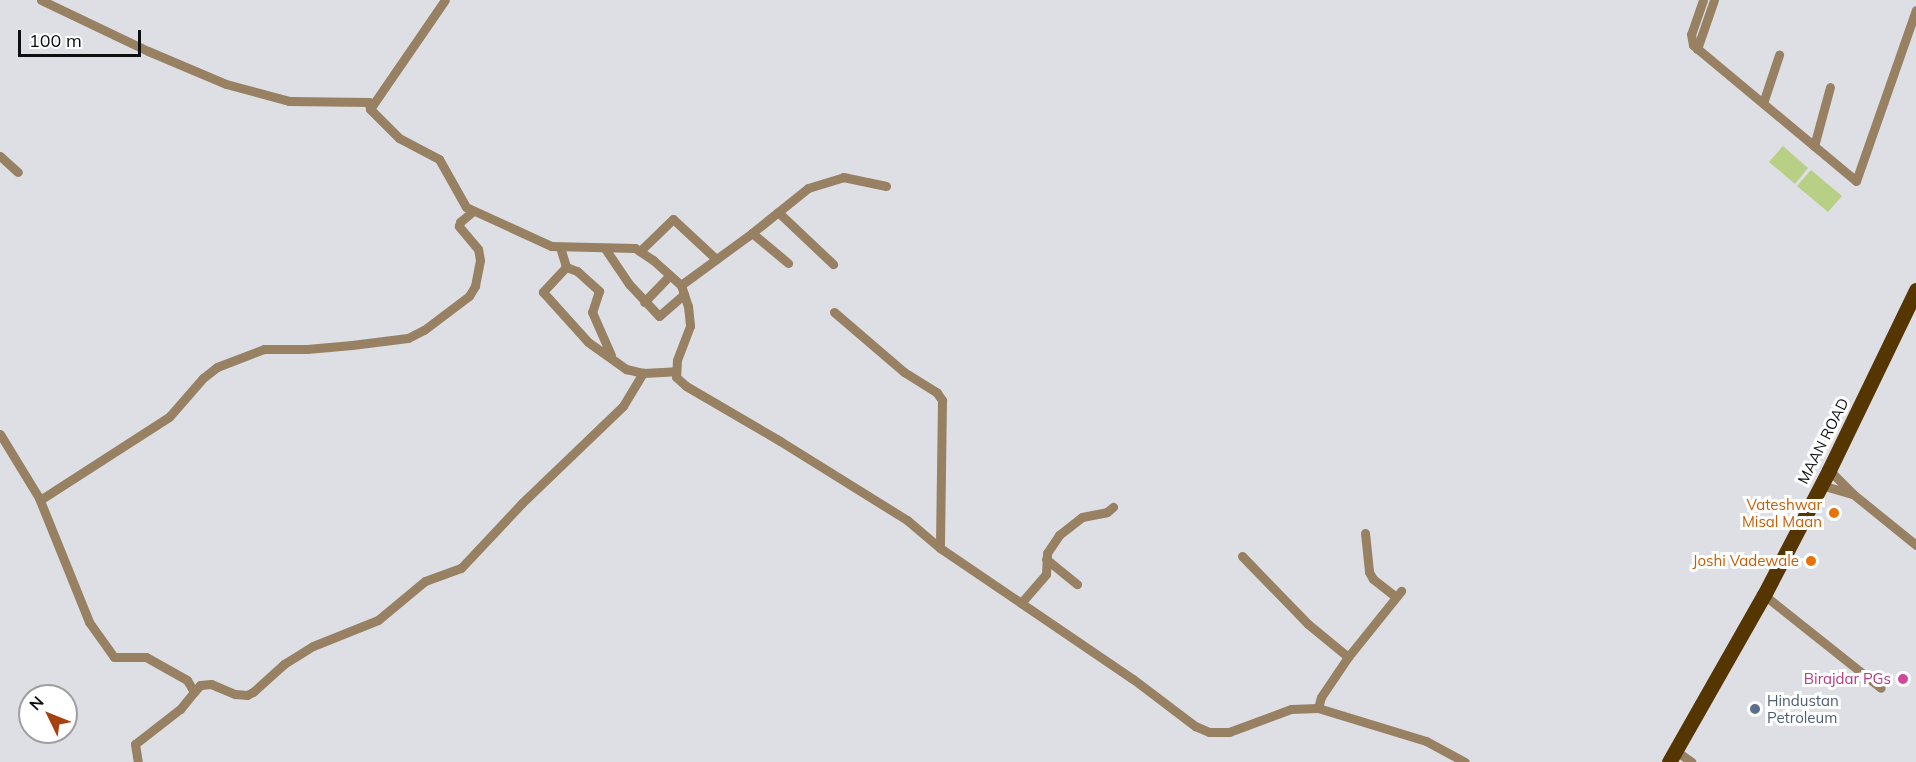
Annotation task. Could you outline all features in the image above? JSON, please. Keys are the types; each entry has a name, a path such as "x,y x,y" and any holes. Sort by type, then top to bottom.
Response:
{"main road":[{"name":"MAAN ROAD","path":"1672,757 1764,595 1829,470 1916,290"}],"street":[{"path":"41,0 148,51 226,84 289,101 369,102 370,109 399,138 440,159 466,207 551,246 606,250 635,248 640,251 670,275 682,289 688,306 690,326 677,360 676,371 676,377 686,386 907,519 940,548 1133,679 1196,726 1209,732 1229,732 1292,710 1318,708 1426,741 1465,762"},
{"path":"370,109 445,0"},
{"path":"1703,0 1691,34 1691,42 1697,49 1814,146 1858,179 1916,10"},
{"path":"1697,49 1714,0"},
{"path":"1763,104 1779,55"},
{"path":"1814,146 1830,87"},
{"path":"0,156 18,172"},
{"path":"606,250 644,302 659,316 664,315 682,289 808,188 843,177 886,186"},
{"path":"40,500 169,417 203,378 217,367 264,349 351,345 408,338 424,330 469,296 475,286 480,260 478,249 459,226 460,222 473,210"},
{"path":"778,212 833,264"},
{"path":"640,251 673,219 716,260"},
{"path":"752,233 788,263"},
{"path":"560,247 560,254 566,267 577,271 599,291 592,312 612,356"},
{"path":"566,267 543,292 582,336 612,356 626,369 643,373 676,371"},
{"path":"644,302 670,275"},
{"path":"834,312 904,372 937,393 942,400 940,548"},
{"path":"138,762 135,744 180,709 200,685 211,684 235,694 253,693 284,664 314,646 378,620 425,581 461,568 522,503 623,406 643,373"},
{"path":"0,434 40,500 88,622 114,657 146,657 187,680 194,692"},
{"path":"1829,470 1853,494 1916,544"},
{"path":"1821,485 1853,494"},
{"path":"1021,603 1046,574 1046,559 1052,545 1072,523 1082,517 1107,512 1113,507"},
{"path":"1318,708 1321,697 1348,657 1398,594 1373,579 1369,572 1365,533"},
{"path":"1242,556 1308,624 1348,657"},
{"path":"1046,559 1077,584"},
{"path":"1764,595 1881,688"},
{"path":"1672,757 1692,762"}],"green space":[{"path":"1783,146 1808,168 1795,184 1769,162"},
{"path":"1811,170 1842,196 1828,212 1797,186"}],"place":[{"name":"Vateshwar Misal Maan","path":"1834,513"},
{"name":"Joshi Vadewale","path":"1811,561"},
{"name":"Birajdar PGs","path":"1903,679"},
{"name":"Hindustan Petroleum","path":"1755,709"}]}
